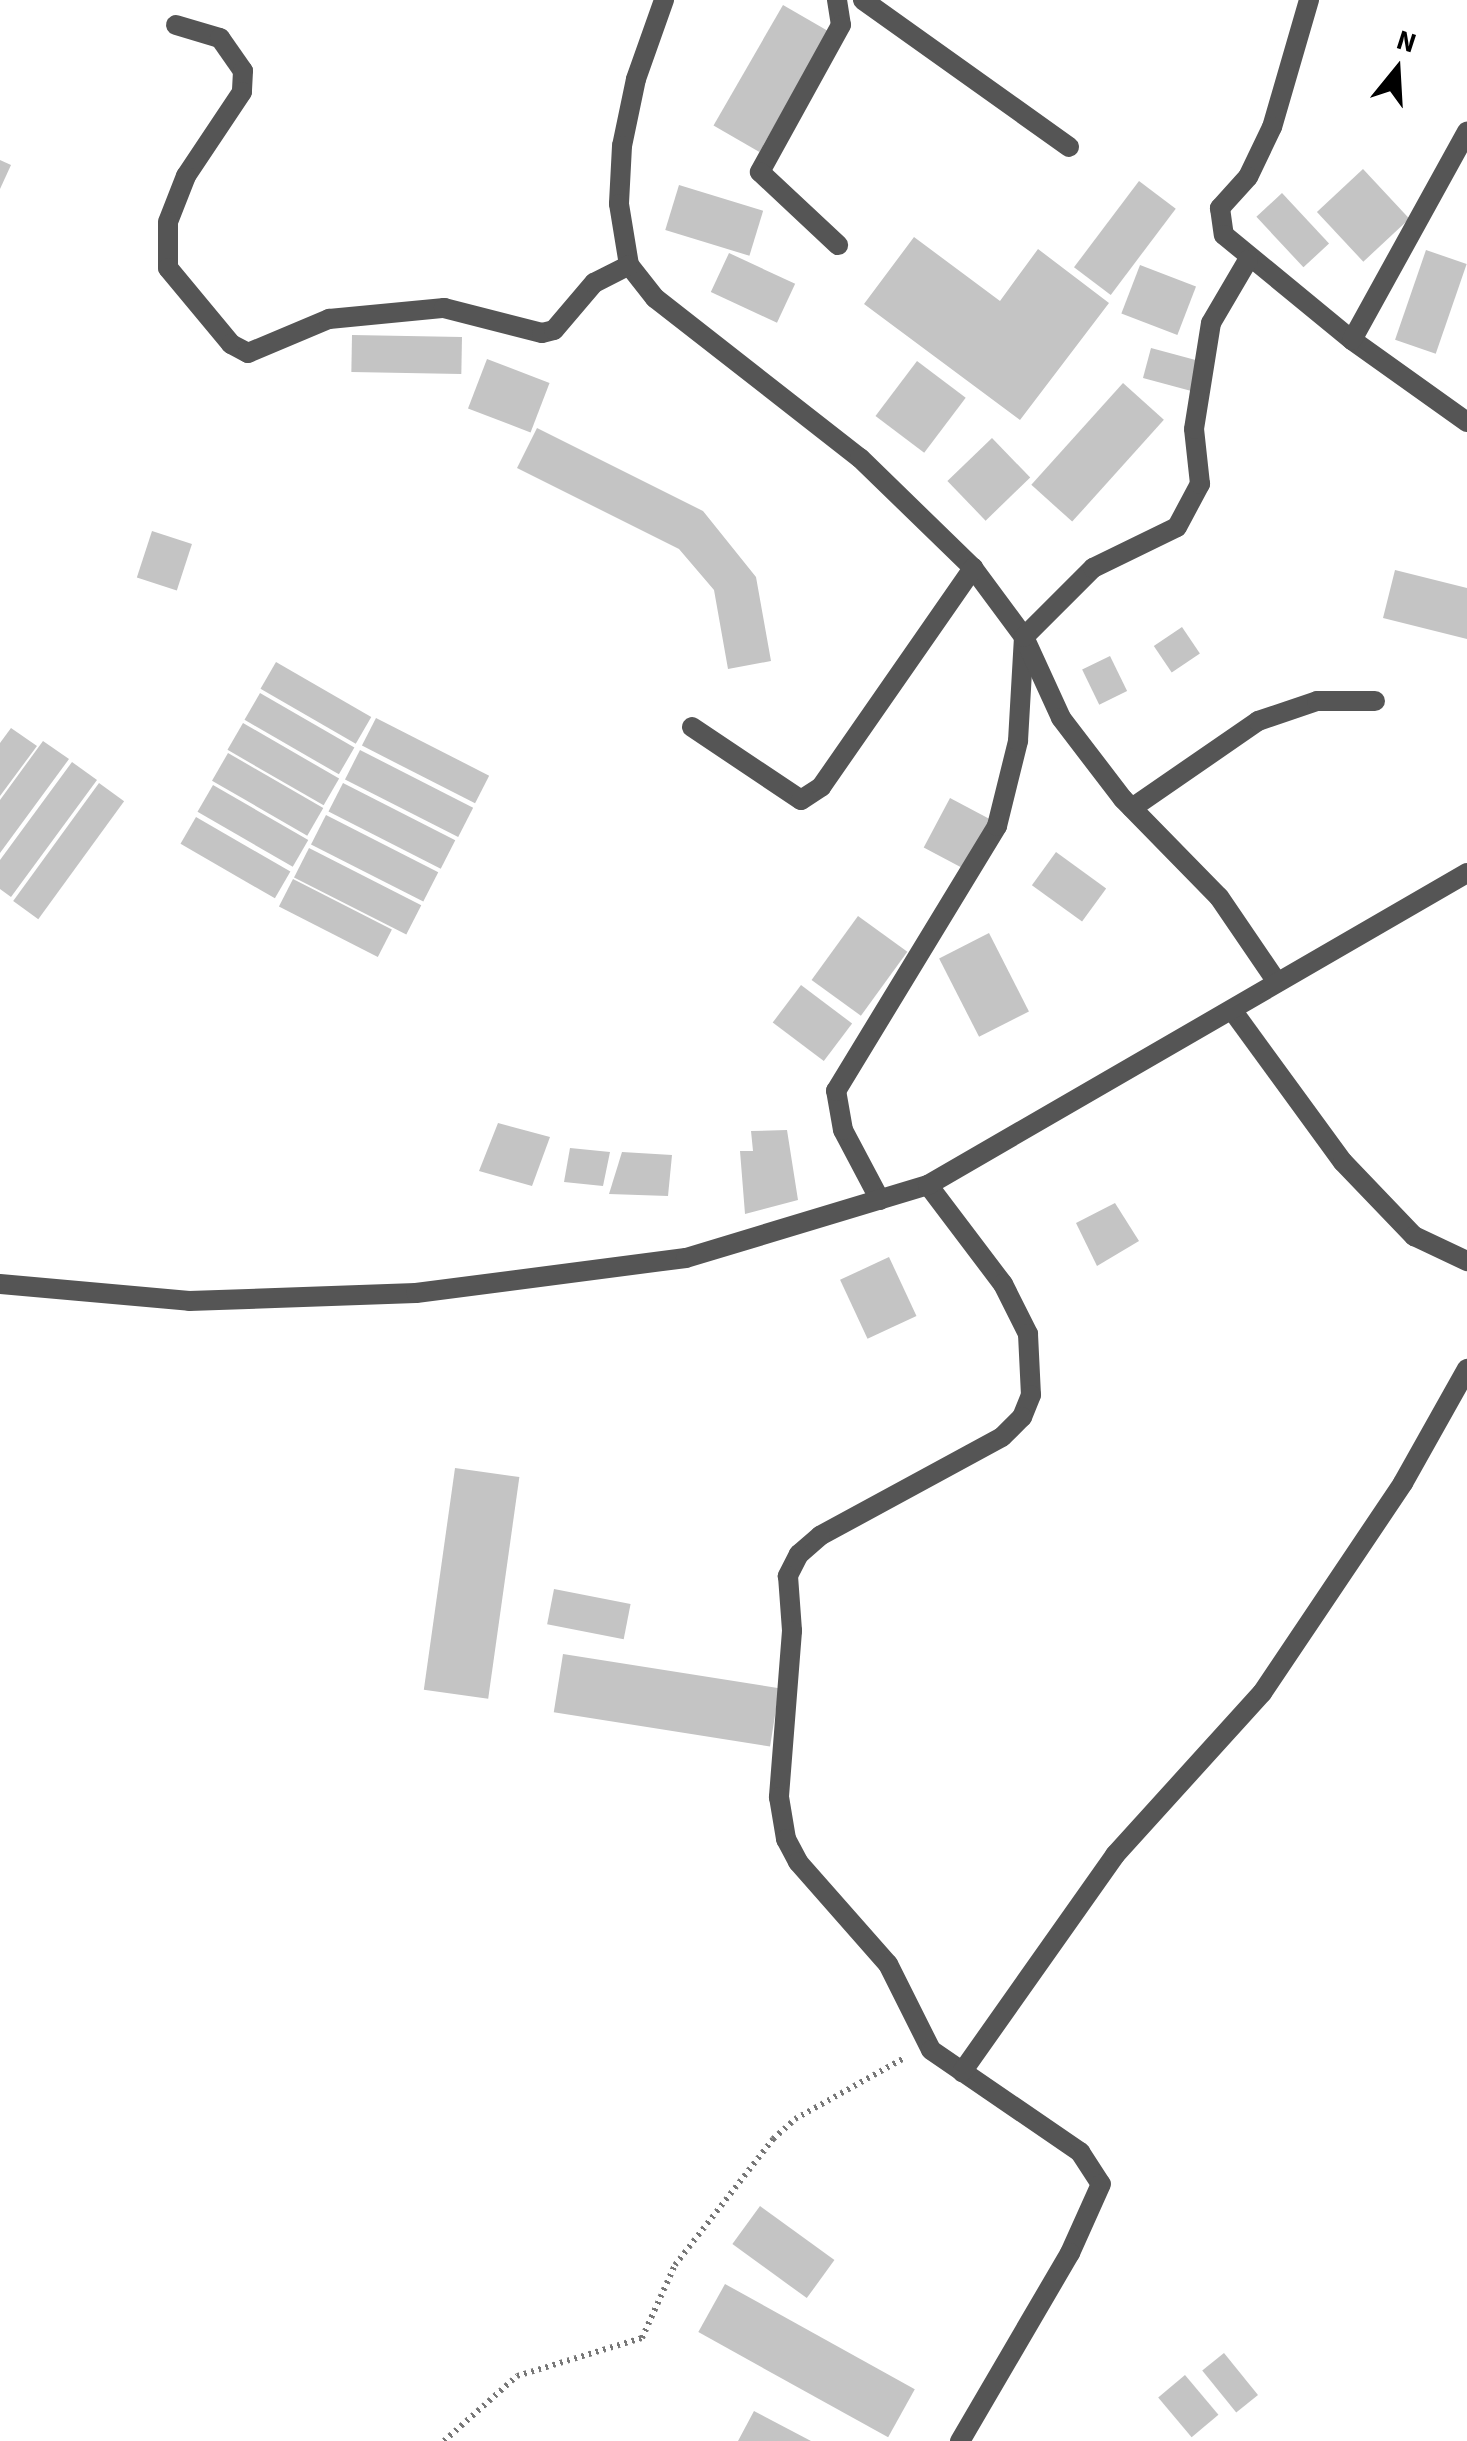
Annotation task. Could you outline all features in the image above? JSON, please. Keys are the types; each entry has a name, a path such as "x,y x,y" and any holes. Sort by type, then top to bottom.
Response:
{"street":[{"path":"664,0 636,79 622,146 619,204 629,265 655,298 860,458 973,568 1024,638 1061,718 1132,808 1219,897 1275,979"},
{"path":"837,0 842,25 760,172 838,244"},
{"path":"862,0 1069,147"},
{"path":"1309,0 1272,127 1248,176 1220,208 1224,235 1248,260 1467,422"},
{"path":"176,25 220,38 243,71 242,92 186,176 168,222 168,268 230,344 248,353 330,319 444,308 542,334 554,330 594,283 629,265"},
{"path":"1352,340 1467,132"},
{"path":"880,1200 843,1130 836,1090 997,826 1018,741 1024,638 1093,568 1177,527 1200,484 1194,429 1211,323 1248,260"},
{"path":"692,727 801,800 821,787 973,568"},
{"path":"1132,808 1258,721 1317,700 1375,700"},
{"path":"0,1284 190,1301 416,1293 686,1258 928,1185 1232,1010 1275,979 1467,873"},
{"path":"1232,1010 1343,1162 1414,1236 1467,1261"},
{"path":"928,1185 1003,1284 1028,1334 1031,1395 1022,1417 1002,1437 820,1536 799,1554 788,1576 792,1632 779,1797 786,1839 798,1862 888,1964 930,2050 1080,2152 1101,2184 1070,2252 960,2441"},
{"path":"962,2072 1116,1855 1262,1693 1402,1483 1467,1369"}],"path":[{"path":"444,2441 517,2376 642,2338 675,2265 773,2139 884,2064 930,2050"}],"building":[{"path":"783,5 829,32 759,152 714,125"},
{"path":"0,160 11,165 0,189"},
{"path":"1363,169 1409,219 1363,262 1317,212"},
{"path":"1139,181 1176,209 1111,295 1074,267"},
{"path":"679,185 763,211 749,256 665,230"},
{"path":"1282,193 1329,243 1303,267 1256,217"},
{"path":"914,237 1000,301 1038,249 1109,303 1020,420 864,304"},
{"path":"1426,250 1467,264 1436,354 1395,340"},
{"path":"729,253 795,284 777,323 711,292"},
{"path":"1140,265 1196,287 1177,335 1121,314"},
{"path":"352,335 462,337 461,374 351,372"},
{"path":"1151,348 1199,361 1191,391 1143,378"},
{"path":"487,359 550,383 531,432 468,408"},
{"path":"917,361 966,398 924,453 875,416"},
{"path":"1123,383 1164,420 1072,522 1031,485"},
{"path":"537,428 703,511 756,577 771,661 728,669 714,590 679,549 517,468"},
{"path":"992,438 1030,478 986,521 947,481"},
{"path":"152,531 192,544 177,591 137,578"},
{"path":"1395,570 1467,588 1467,639 1383,618"},
{"path":"1182,627 1200,654 1172,673 1154,646"},
{"path":"1110,656 1127,691 1099,705 1082,670"},
{"path":"276,662 371,717 356,744 260,689"},
{"path":"260,693 354,748 339,774 244,720"},
{"path":"376,718 489,776 475,803 362,746"},
{"path":"243,723 339,778 324,805 228,750"},
{"path":"11,728 37,746 0,796 0,743"},
{"path":"43,741 69,759 0,853 0,800"},
{"path":"360,750 473,808 458,837 345,779"},
{"path":"228,753 323,808 307,836 212,781"},
{"path":"72,762 97,780 11,897 0,889 0,860"},
{"path":"99,783 124,801 38,919 13,901"},
{"path":"343,783 455,840 441,869 328,812"},
{"path":"213,785 308,840 293,867 198,812"},
{"path":"950,798 991,820 965,870 924,847"},
{"path":"326,815 438,872 423,902 311,844"},
{"path":"196,817 290,872 275,898 181,844"},
{"path":"309,848 421,905 406,935 294,877"},
{"path":"1056,852 1106,888 1082,922 1032,885"},
{"path":"293,879 392,929 378,957 279,907"},
{"path":"858,916 907,952 861,1016 812,980"},
{"path":"989,933 1029,1011 979,1037 939,958"},
{"path":"801,985 852,1024 824,1061 773,1023"},
{"path":"498,1123 550,1137 532,1186 479,1171"},
{"path":"787,1130 798,1200 745,1214 740,1151 753,1151 751,1131"},
{"path":"570,1148 610,1152 603,1186 564,1182"},
{"path":"622,1152 672,1155 668,1196 609,1194"},
{"path":"1115,1203 1139,1241 1097,1266 1076,1223"},
{"path":"889,1257 916,1316 868,1339 840,1280"},
{"path":"455,1468 519,1477 488,1699 424,1690"},
{"path":"554,1589 631,1604 624,1639 547,1624"},
{"path":"563,1654 779,1688 770,1747 554,1712"},
{"path":"760,2206 834,2260 807,2298 732,2244"},
{"path":"725,2284 915,2389 888,2437 698,2332"},
{"path":"1224,2353 1258,2395 1236,2413 1202,2371"},
{"path":"1185,2375 1218,2415 1192,2437 1158,2397"},
{"path":"754,2411 811,2441 738,2441"}]}
